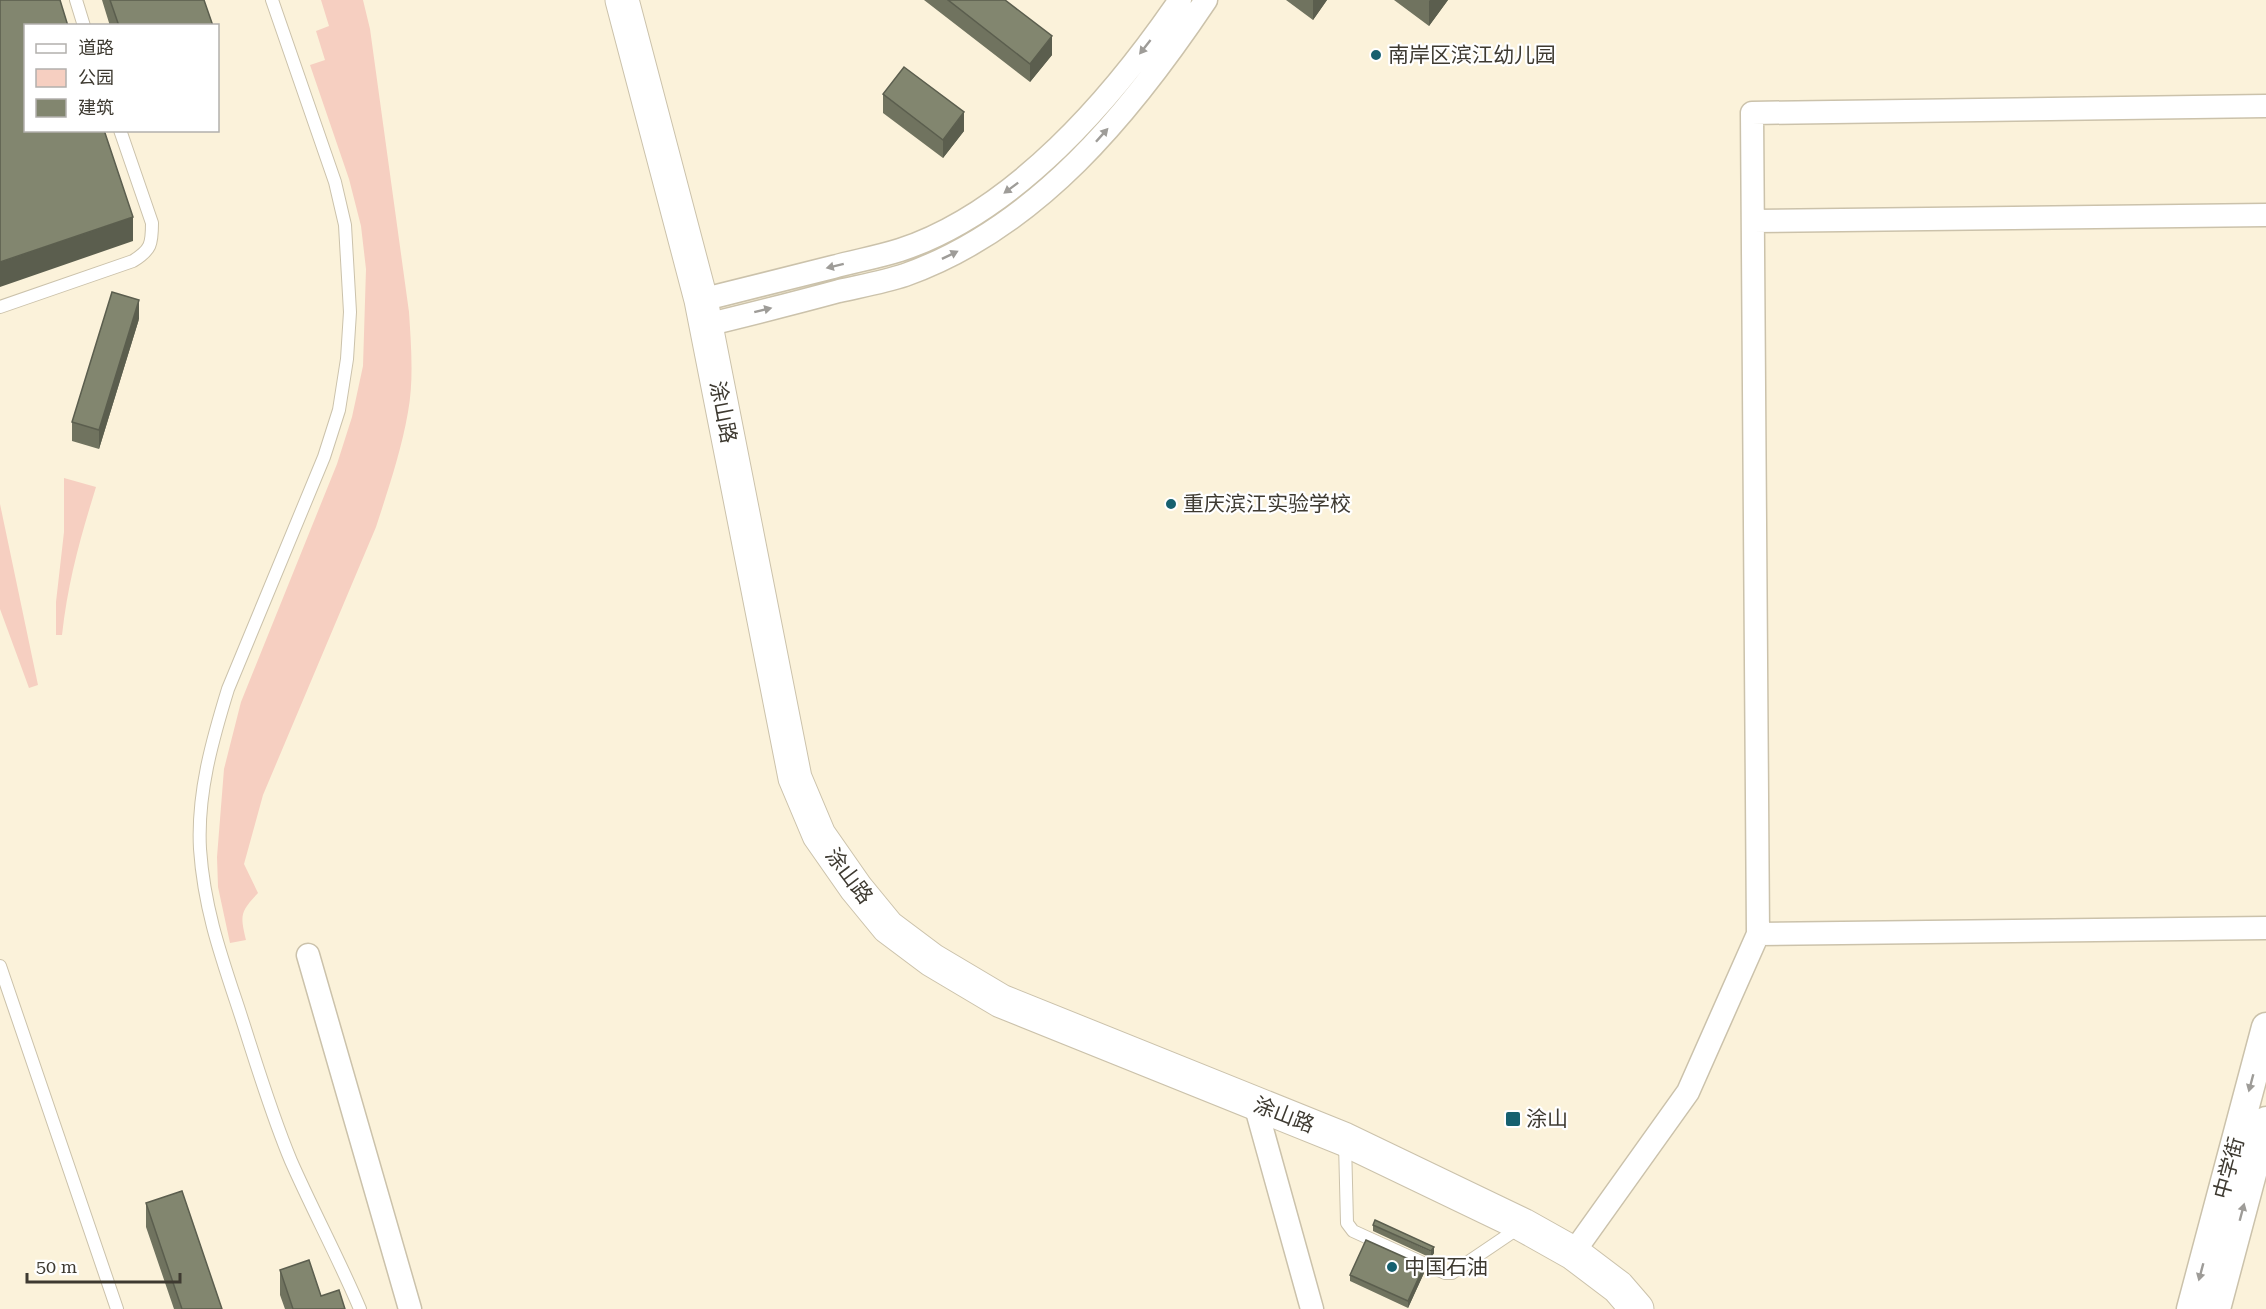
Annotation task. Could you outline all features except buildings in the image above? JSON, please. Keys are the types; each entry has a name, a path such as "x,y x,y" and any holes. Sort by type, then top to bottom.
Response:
{"main road":[{"name":"涂山路","path":"622,0 704,312 795,778 819,835 856,888 888,927 932,960 1001,1001 1344,1139 1523,1225 1573,1253 1618,1287 1637,1309"}],"street":[{"path":"704,312 899,250 944,232 985,208 1030,173 1068,136 1109,92 1180,0"},
{"path":"704,312 904,275 952,255 999,227 1045,191 1095,143 1164,63 1206,0"},
{"path":"1573,1253 1688,1092 1758,934 1752,112 2266,106"},
{"path":"1753,221 2266,215"},
{"path":"1758,934 2266,928"},
{"path":"308,955 410,1309"},
{"name":"中学街","path":"2191,1309 2266,1027"},
{"path":"1255,1104 1312,1309"},
{"name":"中学街","path":"2216,1309 2266,1121"}],"lane":[{"path":"76,0 83,24"},
{"path":"272,0 335,182 345,225 350,302 347,359 339,410 324,457 228,689 216,728 206,768 200,847 204,888 212,928 277,1126 360,1309"},
{"path":"0,307 133,261 147,252 152,238 152,223 121,132"},
{"path":"0,966 117,1309"},
{"path":"1344,1139 1347,1223 1353,1231 1445,1273 1452,1273 1523,1225"}],"green space":[{"path":"321,0 363,0 370,29 409,312 412,362 410,400 398,456 376,527 263,795 244,864 258,893 243,914 246,940 230,943 218,887 217,857 224,769 241,702 337,464 352,417 363,366 366,269 361,226 349,179 310,65 325,60 316,31 329,26"},
{"path":"64,478 96,487 75,560 62,635 56,635 56,602 64,532"},
{"path":"0,504 38,685 29,688 0,609"}],"place":[{"name":"南岸区滨江幼儿园","path":"1376,55"},
{"name":"重庆滨江实验学校","path":"1171,504"},
{"name":"涂山","path":"1513,1119"},
{"name":"中国石油","path":"1392,1267"}]}
